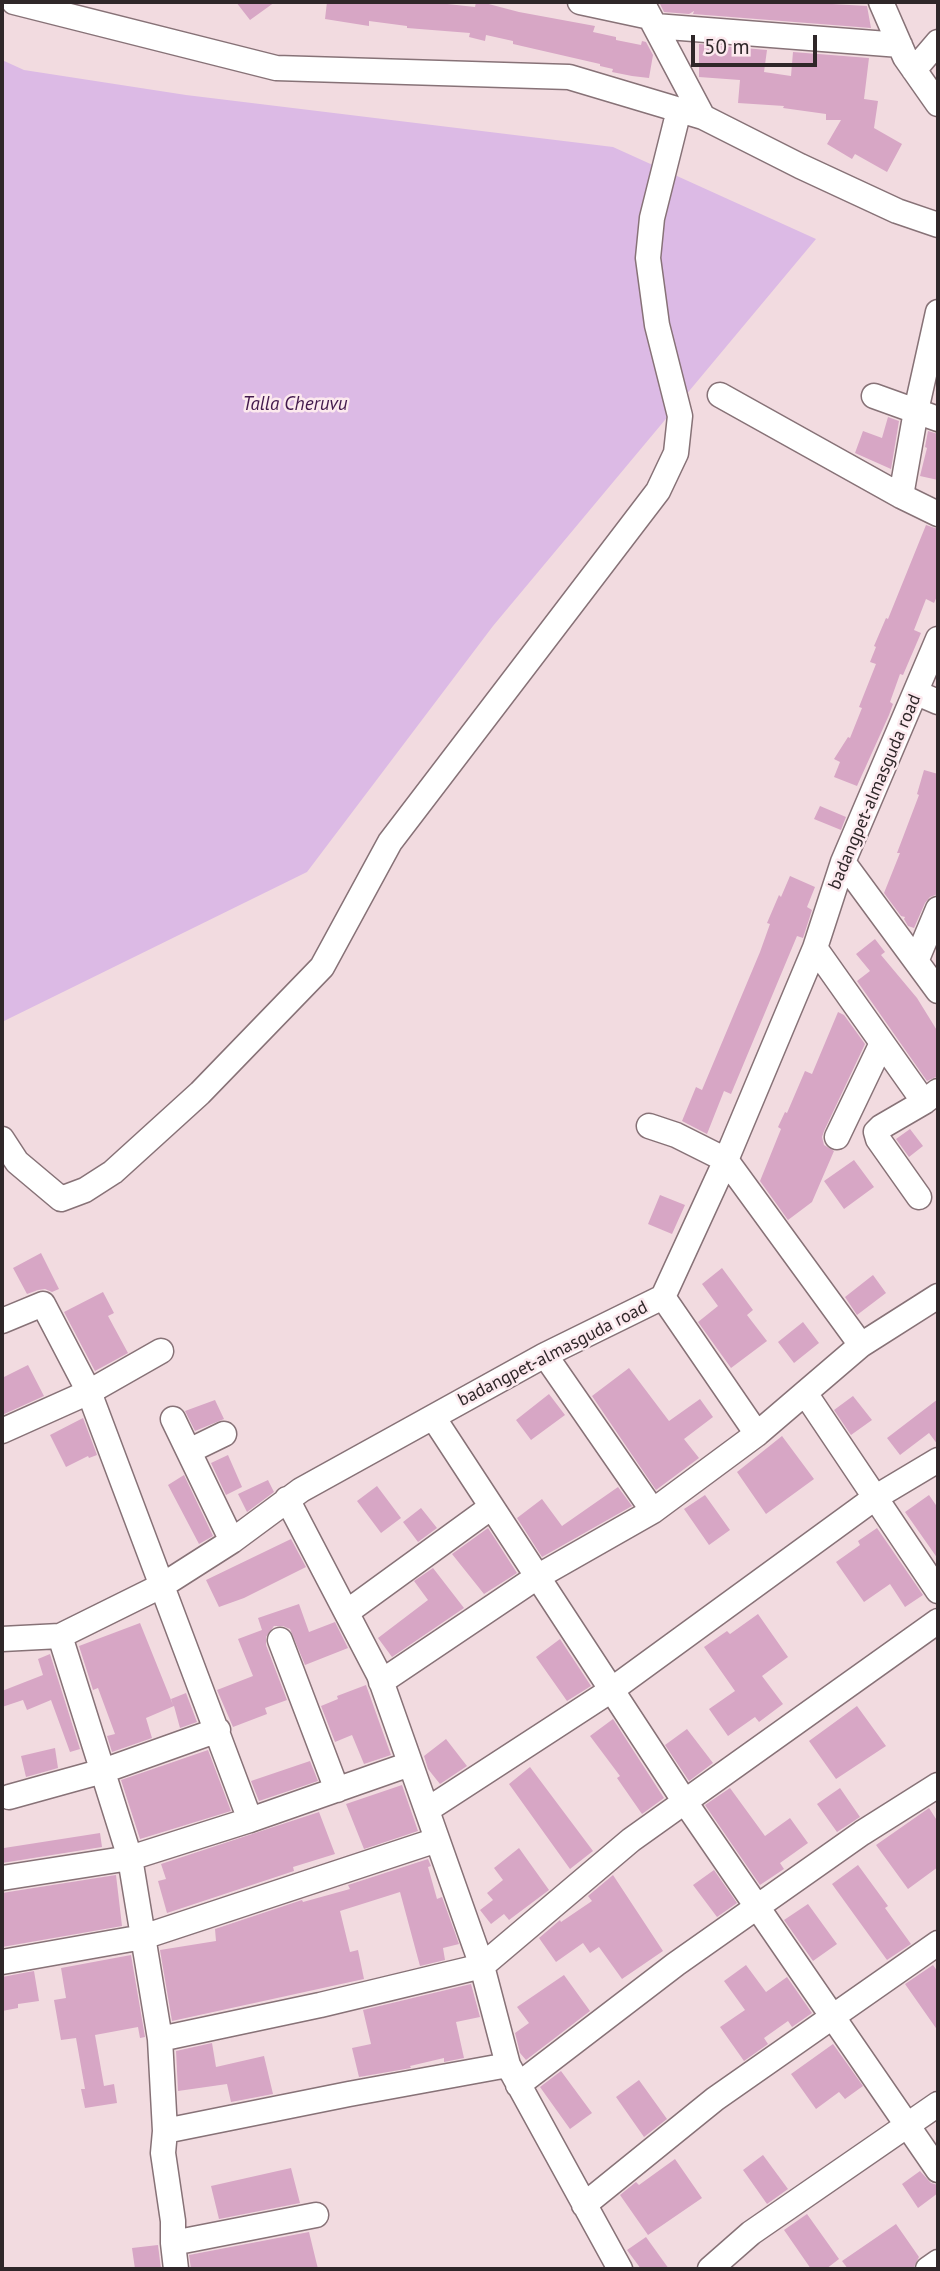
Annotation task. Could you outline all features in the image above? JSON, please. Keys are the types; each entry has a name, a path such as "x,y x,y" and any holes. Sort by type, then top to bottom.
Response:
{"street":[{"path":"14,2 276,68 569,77 703,117 897,211 938,225"},
{"path":"580,2 649,15 900,45"},
{"path":"881,2 900,45 938,104"},
{"path":"649,15 703,117"},
{"path":"914,70 938,42"},
{"path":"2,1139 17,1162 61,1199 85,1190 113,1172 200,1093 322,967 390,842 658,491 676,453 680,416 657,325 648,258 652,218 679,110"},
{"path":"901,496 927,415 938,312"},
{"path":"720,395 901,496 938,513"},
{"path":"874,396 927,415"},
{"name":"badangpet-almasguda road","path":"2,1639 60,1636 163,1585 232,1541 286,1499 545,1355 663,1297 726,1160 816,948 843,862 928,697 938,639"},
{"path":"843,862 938,991"},
{"path":"917,959 938,909"},
{"path":"816,948 882,1043 931,1097 876,1132 878,1139 919,1197"},
{"path":"837,1137 882,1043"},
{"path":"649,1126 677,1135 726,1160 861,1345"},
{"path":"381,1682 537,1577 653,1511 757,1434 861,1345 938,1296"},
{"path":"663,1297 757,1434"},
{"path":"2,1321 43,1304 89,1392 250,1820"},
{"path":"2,1431 89,1392 161,1351"},
{"path":"545,1355 653,1511"},
{"path":"806,1393 938,1591"},
{"path":"432,1417 610,1691 938,2170"},
{"path":"173,1419 232,1541"},
{"path":"189,1451 224,1434"},
{"path":"427,1810 610,1691 876,1497 938,1460"},
{"path":"286,1499 348,1612 381,1682 482,1966 513,2075 620,2269"},
{"path":"348,1612 490,1508"},
{"path":"160,2039 320,2005 482,1966 631,1840 938,1621"},
{"path":"60,1636 130,1858 160,2039 165,2131 163,2153 173,2221 176,2269"},
{"path":"280,1640 337,1790"},
{"path":"9,1797 103,1771 218,1730"},
{"path":"2,1878 130,1858 250,1820 410,1764"},
{"path":"165,2131 349,2094 513,2075 862,1833 938,1785"},
{"path":"2,1962 143,1937 437,1840"},
{"path":"583,2206 715,2099 938,1943"},
{"path":"710,2269 751,2233 938,2104"},
{"path":"173,2243 316,2216"},
{"path":"928,2269 938,2262"}],"water":[{"name":"Talla Cheruvu","path":"2,60 24,70 186,95 613,147 816,239 493,626 307,872 2,1022"}],"building":[{"path":"236,2 275,2 250,20"},
{"path":"327,2 429,2 475,7 476,2 481,2 595,26 593,32 616,37 616,40 641,45 642,41 646,42 653,55 649,78 612,72 613,69 600,64 486,35 485,41 469,37 470,33 407,28 369,21 369,26 325,19"},
{"path":"659,2 832,2 867,6 871,28 693,14 694,11 689,14 664,12"},
{"path":"699,44 767,50 764,72 791,76 793,52 869,58 864,99 878,101 874,128 902,144 887,172 855,154 852,159 827,144 841,120 826,120 826,114 783,108 784,106 738,103 740,80 699,77"},
{"path":"888,417 899,421 891,469 855,453 863,431 882,438"},
{"path":"928,431 938,434 938,480 920,476"},
{"path":"926,525 938,529 938,594 934,603 926,599 914,630 921,633 903,675 900,674 890,702 893,704 889,715 857,786 834,777 840,762 834,759 848,737 850,738 862,708 859,707 876,664 870,662 876,647 874,646 886,618 888,619"},
{"path":"924,770 938,774 938,894 925,903 914,928 908,926 905,917 901,916 884,893 919,795 917,794"},
{"path":"820,806 846,817 841,830 814,819"},
{"path":"790,876 815,887 807,907 812,910 803,938 797,936 731,1094 724,1091 707,1134 682,1121 696,1087 702,1090 760,952 770,924 767,923"},
{"path":"875,939 885,952 881,955 917,998 938,1032 938,1076 927,1081 857,981 870,971 856,954"},
{"path":"838,1012 844,1015 865,1044 824,1131 824,1145 834,1151 812,1202 788,1220 760,1181 781,1129 778,1127 805,1071 812,1074"},
{"path":"910,1129 923,1146 909,1157 896,1139"},
{"path":"854,1160 874,1187 844,1209 824,1181"},
{"path":"660,1195 685,1205 672,1234 648,1224"},
{"path":"41,1253 59,1289 52,1292 38,1290 27,1294 13,1268"},
{"path":"722,1268 753,1310 747,1315 767,1341 731,1368 698,1322 718,1306 702,1284"},
{"path":"873,1275 886,1293 857,1315 845,1297"},
{"path":"103,1292 114,1313 108,1316 128,1353 95,1371 64,1312"},
{"path":"803,1322 819,1343 794,1363 778,1342"},
{"path":"28,1365 44,1396 2,1415 2,1378"},
{"path":"629,1368 669,1421 700,1399 713,1417 684,1439 699,1458 656,1490 592,1396"},
{"path":"549,1394 565,1415 531,1440 516,1420"},
{"path":"853,1396 872,1420 851,1435 834,1410"},
{"path":"938,1399 938,1445 929,1433 900,1455 887,1438"},
{"path":"215,1400 224,1419 195,1431 185,1411"},
{"path":"83,1418 97,1455 88,1456 66,1467 50,1435"},
{"path":"782,1436 814,1479 766,1514 737,1472"},
{"path":"228,1455 242,1487 226,1495 211,1463"},
{"path":"184,1475 213,1536 199,1544 168,1485"},
{"path":"268,1480 274,1492 247,1512 238,1494"},
{"path":"377,1486 401,1518 381,1533 357,1501"},
{"path":"618,1487 632,1506 542,1557 517,1518 542,1499 562,1526"},
{"path":"705,1495 730,1530 709,1545 684,1509"},
{"path":"929,1495 938,1508 938,1559 905,1512"},
{"path":"421,1508 437,1528 418,1542 403,1522"},
{"path":"488,1528 517,1573 484,1594 452,1554"},
{"path":"877,1528 923,1595 905,1607 890,1584 864,1602 836,1562 860,1545 858,1541"},
{"path":"291,1539 306,1567 244,1598 219,1607 206,1580"},
{"path":"433,1568 464,1608 392,1657 378,1638 428,1600 414,1581"},
{"path":"299,1604 309,1632 335,1622 348,1648 305,1665 290,1629 274,1626 266,1637 266,1645 287,1700 265,1708 267,1714 233,1727 217,1690 253,1676 238,1639 262,1630 258,1618"},
{"path":"758,1614 788,1657 762,1676 783,1704 759,1722 755,1717 728,1736 709,1709 735,1691 704,1647 727,1631 730,1634"},
{"path":"140,1623 173,1705 171,1699 186,1693 197,1722 180,1728 174,1706 146,1718 152,1738 112,1752 107,1736 115,1734 98,1688 93,1690 79,1646"},
{"path":"560,1639 591,1686 567,1701 536,1657"},
{"path":"50,1654 80,1749 70,1752 51,1700 27,1710 23,1700 2,1707 2,1691 43,1675 38,1659"},
{"path":"366,1685 391,1755 364,1764 352,1735 335,1742 321,1706 338,1699 337,1696"},
{"path":"857,1706 886,1746 836,1779 809,1741"},
{"path":"613,1719 664,1798 642,1814 617,1778 620,1776 590,1736"},
{"path":"687,1729 713,1763 689,1781 665,1745"},
{"path":"446,1739 467,1766 440,1784 428,1769 424,1756"},
{"path":"55,1748 58,1768 26,1777 21,1756"},
{"path":"208,1750 231,1811 140,1839 121,1780"},
{"path":"310,1761 318,1781 259,1801 251,1781"},
{"path":"530,1767 593,1851 570,1869 509,1784"},
{"path":"402,1785 418,1831 364,1849 346,1804"},
{"path":"730,1788 765,1836 790,1818 808,1843 780,1863 784,1869 760,1885 705,1805"},
{"path":"840,1788 860,1817 837,1832 817,1804"},
{"path":"929,1808 938,1822 938,1867 908,1889 876,1845"},
{"path":"319,1812 335,1854 293,1867 294,1871 167,1913 158,1881 166,1879 161,1864"},
{"path":"100,1833 102,1847 2,1863 4,1848"},
{"path":"519,1848 549,1890 509,1920 504,1914 491,1924 480,1910 493,1900 487,1893 503,1880 494,1868"},
{"path":"428,1859 437,1899 442,1897 459,1944 443,1948 445,1960 420,1966 400,1892 340,1911 350,1952 358,1950 364,1979 172,2021 160,1950 216,1941 215,1929 302,1900 303,1902 350,1889 348,1885"},
{"path":"858,1865 911,1944 887,1960 832,1884"},
{"path":"714,1870 737,1903 717,1917 693,1885"},
{"path":"116,1875 122,1926 2,1947 2,1893"},
{"path":"613,1875 663,1951 622,1979 599,1947 590,1953 583,1943 556,1962 539,1938 560,1920 561,1922 592,1901 588,1896"},
{"path":"808,1904 837,1944 813,1961 784,1920"},
{"path":"131,1955 145,2037 140,2038 138,2027 95,2035 104,2086 114,2084 117,2103 85,2108 81,2089 85,2089 76,2038 61,2040 54,2000 66,1998 61,1968"},
{"path":"746,1965 766,1992 787,1977 812,2013 792,2027 788,2021 764,2038 768,2044 744,2061 720,2027 745,2010 724,1981"},
{"path":"933,1965 938,1972 938,2031 905,1984"},
{"path":"34,1971 39,2001 18,2004 18,2008 2,2011 2,1977"},
{"path":"564,1975 590,2011 526,2060 520,2053 515,2033 529,2023 517,2007"},
{"path":"471,1984 480,2017 456,2022 464,2058 444,2062 444,2058 410,2066 411,2068 359,2077 352,2048 371,2044 363,2010"},
{"path":"212,2043 216,2067 264,2056 273,2094 231,2102 227,2084 178,2091 176,2051"},
{"path":"833,2044 863,2086 845,2099 839,2092 816,2109 791,2074"},
{"path":"561,2071 592,2113 570,2129 540,2087"},
{"path":"639,2080 667,2119 644,2137 616,2097"},
{"path":"763,2155 788,2189 767,2204 743,2170"},
{"path":"675,2159 702,2198 648,2235 620,2195 636,2182 639,2185"},
{"path":"291,2168 300,2203 219,2219 211,2186"},
{"path":"920,2171 931,2183 938,2185 938,2193 918,2208 902,2184"},
{"path":"807,2214 839,2259 826,2269 811,2269 784,2230"},
{"path":"896,2224 919,2257 914,2267 848,2269 842,2261"},
{"path":"309,2232 318,2269 191,2269 189,2255"},
{"path":"646,2237 669,2269 641,2269 627,2250"},
{"path":"158,2245 161,2269 135,2269 132,2248"}]}
